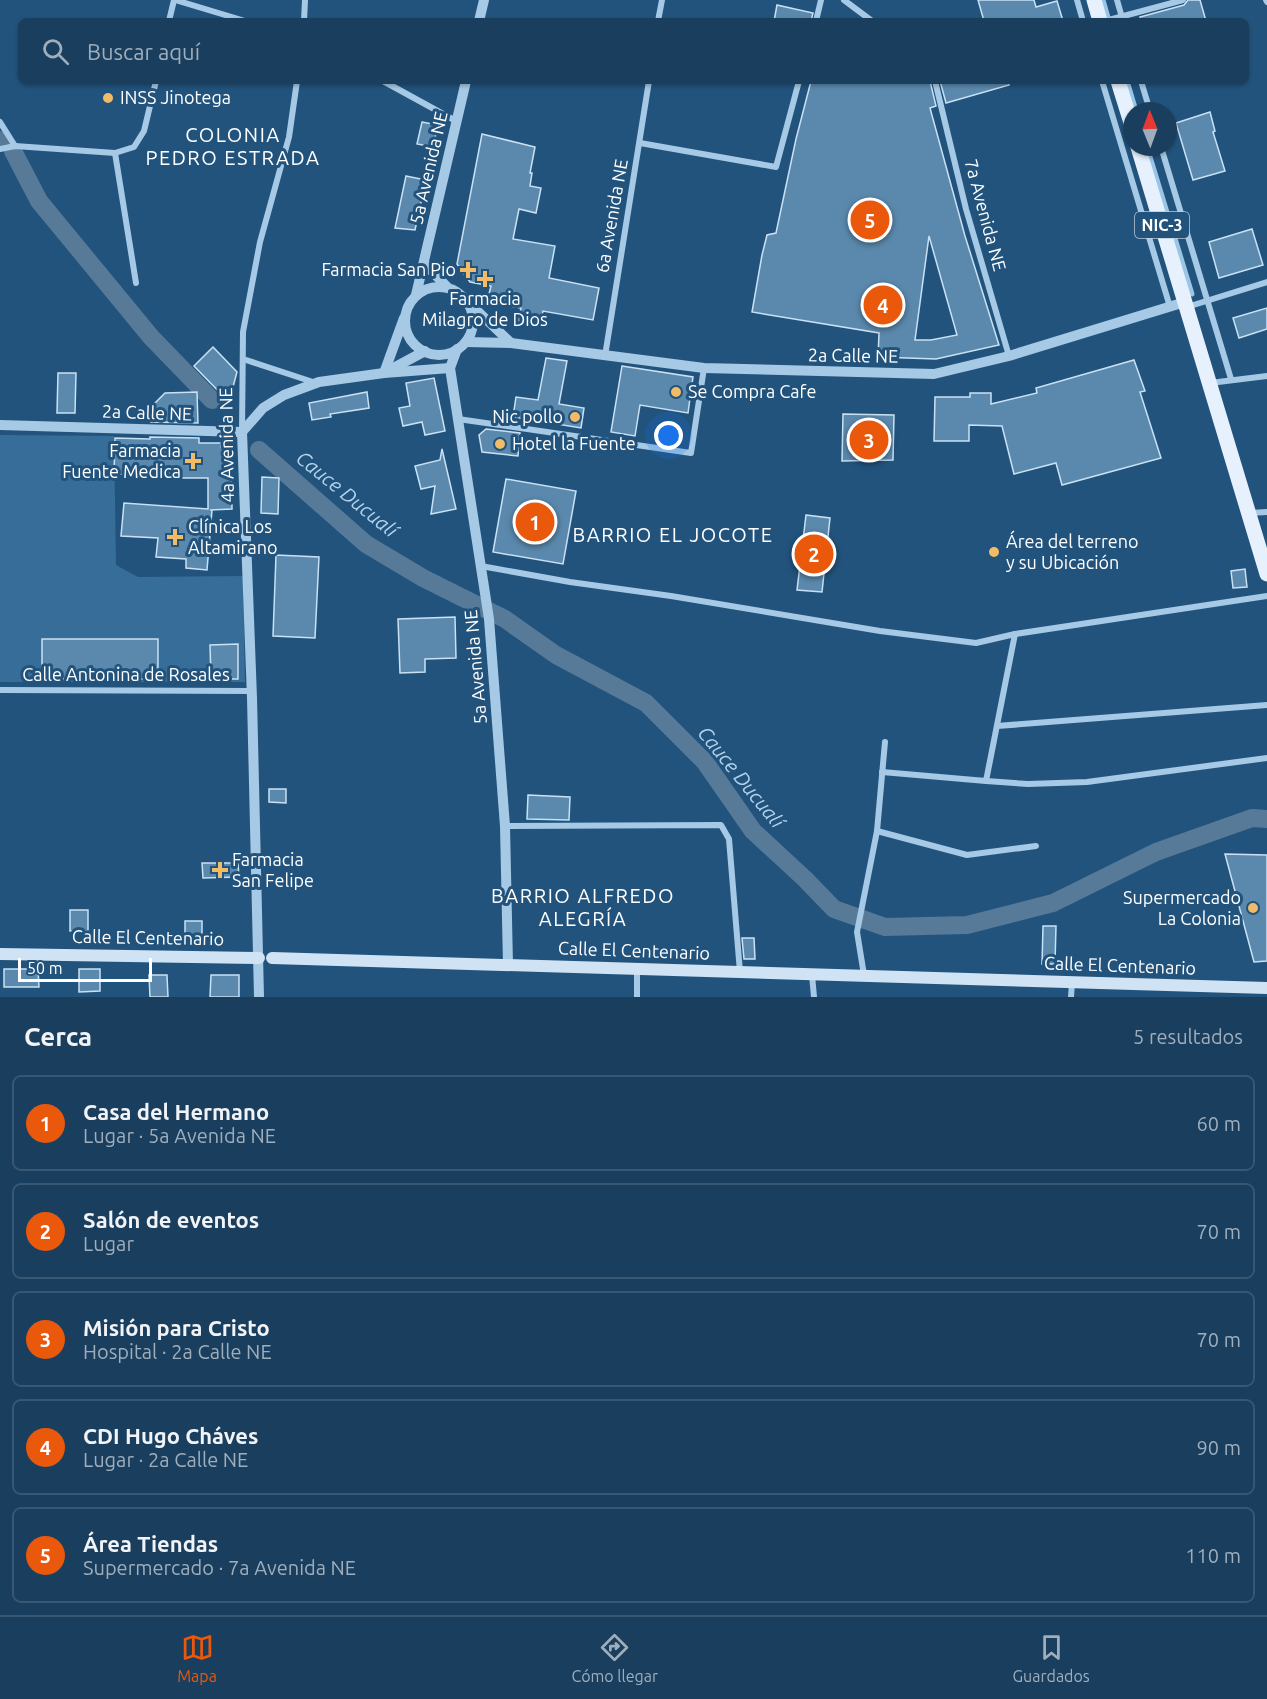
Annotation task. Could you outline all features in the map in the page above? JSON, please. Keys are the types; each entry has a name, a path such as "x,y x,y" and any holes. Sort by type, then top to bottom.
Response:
{"main road":[{"path":"1094,0 1099,18"},
{"path":"1119,84 1125,102"},
{"name":"NIC-3","path":"1141,156 1267,574"},
{"name":"Calle El Centenario","path":"0,954 265,958 1267,988"}],"street":[{"path":"170,18 175,0 235,18"},
{"path":"304,18 305,0"},
{"path":"480,18 484,0"},
{"path":"659,18 662,0"},
{"path":"817,18 822,0"},
{"path":"844,0 868,18"},
{"path":"1077,0 1082,18"},
{"path":"1117,0 1122,18"},
{"path":"1125,18 1183,0"},
{"path":"0,149 15,146 115,153 134,147 144,131 155,84"},
{"name":"4a Avenida NE","path":"259,997 265,958 242,432 243,332 261,242 289,136 297,84"},
{"path":"388,84 456,121"},
{"name":"5a Avenida NE","path":"416,296 465,84"},
{"name":"6a Avenida NE","path":"604,356 649,84"},
{"path":"640,142 776,167 798,84"},
{"name":"7a Avenida NE","path":"936,84 966,209 1009,356"},
{"path":"1102,84 1170,307"},
{"path":"1142,84 1147,102"},
{"path":"0,122 15,146"},
{"path":"115,153 136,283"},
{"path":"1164,156 1231,379"},
{"path":"424,263 448,288"},
{"path":"1186,305 1208,302 1267,282"},
{"path":"384,373 409,304 425,289 448,288 458,292 511,344"},
{"path":"450,368 471,332 472,310 466,300"},
{"name":"2a Calle NE","path":"461,346 511,344 704,369 934,374 1009,356 1170,307 1186,305"},
{"path":"406,315 405,326 409,337 416,345 450,368"},
{"path":"384,373 430,353 447,354 461,346"},
{"path":"243,359 316,383"},
{"path":"242,432 263,408 284,395 316,383 384,373 450,368"},
{"name":"5a Avenida NE","path":"450,368 489,619 505,826 508,965"},
{"path":"458,419 691,453 704,369"},
{"path":"1209,383 1267,376"},
{"name":"2a Calle NE","path":"0,425 242,432"},
{"path":"1248,513 1267,512"},
{"path":"481,566 880,631 976,643 1015,634 1267,596"},
{"path":"986,781 1015,634"},
{"name":"Calle Antonina de Rosales","path":"0,690 252,691"},
{"path":"997,726 1267,705"},
{"path":"864,976 857,932 877,831 885,742"},
{"path":"882,772 1028,784 1087,782 1267,758"},
{"path":"505,826 721,825 729,839 740,972"},
{"path":"877,831 967,855 1036,846"},
{"path":"636,997 637,969"},
{"path":"812,975 814,997"},
{"path":"1071,997 1072,982"}],"shaded area":[{"path":"0,435 114,436 116,565 138,577 243,576 245,682 0,682"}],"building":[{"path":"978,0 1034,0 1036,7 1057,1 1062,18 983,18"},
{"path":"1188,0 1200,0 1205,18 1140,17 1184,5"},
{"path":"777,5 813,13 812,18 775,18"},
{"path":"810,84 931,84 936,106 930,108 965,236 999,345 936,359 878,357 879,333 752,312 767,235 776,233","holes":["929,236 957,335 931,340 915,340"]},
{"path":"941,84 1009,84 1009,85 946,103"},
{"path":"1210,112 1215,131 1213,132 1225,171 1193,180 1177,123"},
{"path":"422,122 438,125 433,147 417,144"},
{"path":"482,134 535,147 530,186 541,188 536,213 519,209 513,239 555,246 549,278 599,288 593,320 543,311 540,325 518,321 521,308 487,302 491,286 470,282 457,264"},
{"path":"406,176 426,180 415,230 395,228"},
{"path":"1252,229 1263,265 1219,278 1209,242"},
{"path":"1267,308 1267,329 1239,338 1233,318"},
{"path":"213,347 237,372 229,402 194,366"},
{"path":"546,358 567,361 559,404 584,408 581,428 513,417 516,397 538,400"},
{"path":"1134,360 1145,391 1140,392 1161,458 1062,485 1056,463 1014,474 1002,426 969,425 969,441 934,441 935,397 970,397 970,393 991,393 991,404 1037,393 1036,388"},
{"path":"622,366 693,377 688,413 640,405 635,436 611,432"},
{"path":"58,373 76,373 75,413 57,413"},
{"path":"434,378 445,431 425,435 422,422 403,426 399,408 410,406 406,383"},
{"path":"197,392 198,423 151,422 152,406 165,393"},
{"path":"367,392 369,408 330,414 331,417 312,420 309,403"},
{"path":"843,414 894,415 893,460 842,461"},
{"name":"Hotel la Fuente","path":"486,429 520,433 518,456 482,452 479,435"},
{"path":"150,437 199,438 199,443 221,443 221,447 231,447 232,509 210,510 212,510 207,570 186,568 186,559 156,557 158,538 121,536 124,503 208,509 208,478 114,474 115,438 150,439"},
{"path":"442,449 456,509 431,514 435,486 421,489 415,466 440,460"},
{"path":"262,477 279,478 278,514 261,513"},
{"path":"506,479 576,491 563,564 493,552"},
{"path":"806,515 830,518 822,592 797,590"},
{"path":"276,555 319,557 315,638 273,636"},
{"path":"1245,569 1247,587 1233,588 1231,571"},
{"path":"455,617 456,658 425,659 425,672 400,673 398,619"},
{"path":"42,639 158,639 158,679 42,679"},
{"path":"238,644 238,679 211,679 210,645"},
{"path":"269,789 286,789 286,803 269,802"},
{"path":"528,795 570,797 569,820 527,819"},
{"name":"Supermercado La Colonia","path":"1225,854 1267,855 1267,961 1254,962"},
{"name":"Farmacia San Felipe","path":"202,863 238,863 239,877 203,878"},
{"path":"70,910 88,910 88,931 70,931"},
{"path":"185,921 202,921 202,940 185,940"},
{"path":"1043,926 1056,926 1055,964 1042,964"},
{"path":"742,938 754,938 755,959 744,959"},
{"path":"4,969 38,969 39,987 4,987"},
{"path":"79,969 100,969 100,991 79,992"},
{"path":"149,975 167,975 168,997 150,997"},
{"path":"211,975 239,975 239,997 210,997"}],"waterway":[{"path":"1103,0 1108,18"},
{"path":"1128,84 1133,102"},
{"name":"Cauce Ducualí","path":"0,140 4,142"},
{"name":"Cauce Ducualí","path":"13,151 39,201 151,337 212,400"},
{"path":"1150,156 1192,294"},
{"name":"Cauce Ducualí","path":"259,450 366,544 423,578 505,619 556,655 646,703 705,762 753,831 834,909 885,927 967,925 1053,903 1156,852 1252,818 1267,819"}],"place":[{"name":"INSS Jinotega","path":"108,98"},
{"name":"Área Tiendas","path":"870,220"},
{"name":"Farmacia San Pio","path":"468,270"},
{"name":"Farmacia Milagro de Dios","path":"485,279"},
{"name":"CDI Hugo Cháves","path":"883,305"},
{"name":"Se Compra Cafe","path":"676,392"},
{"name":"Nic pollo","path":"575,417"},
{"name":"Misión para Cristo","path":"869,440"},
{"name":"Hotel la Fuente","path":"500,444"},
{"name":"Farmacia Fuente Medica","path":"193,461"},
{"name":"Casa del Hermano","path":"535,522"},
{"name":"Clínica Los Altamirano","path":"175,537"},
{"name":"Área del terreno y su Ubicación","path":"994,552"},
{"name":"Salón de eventos","path":"814,554"},
{"name":"Farmacia San Felipe","path":"220,870"},
{"name":"Supermercado La Colonia","path":"1253,908"}],"district":[{"name":"COLONIA PEDRO ESTRADA","path":"233,146"},
{"name":"BARRIO EL JOCOTE","path":"673,535"},
{"name":"BARRIO ALFREDO ALEGRÍA","path":"583,908"}]}
